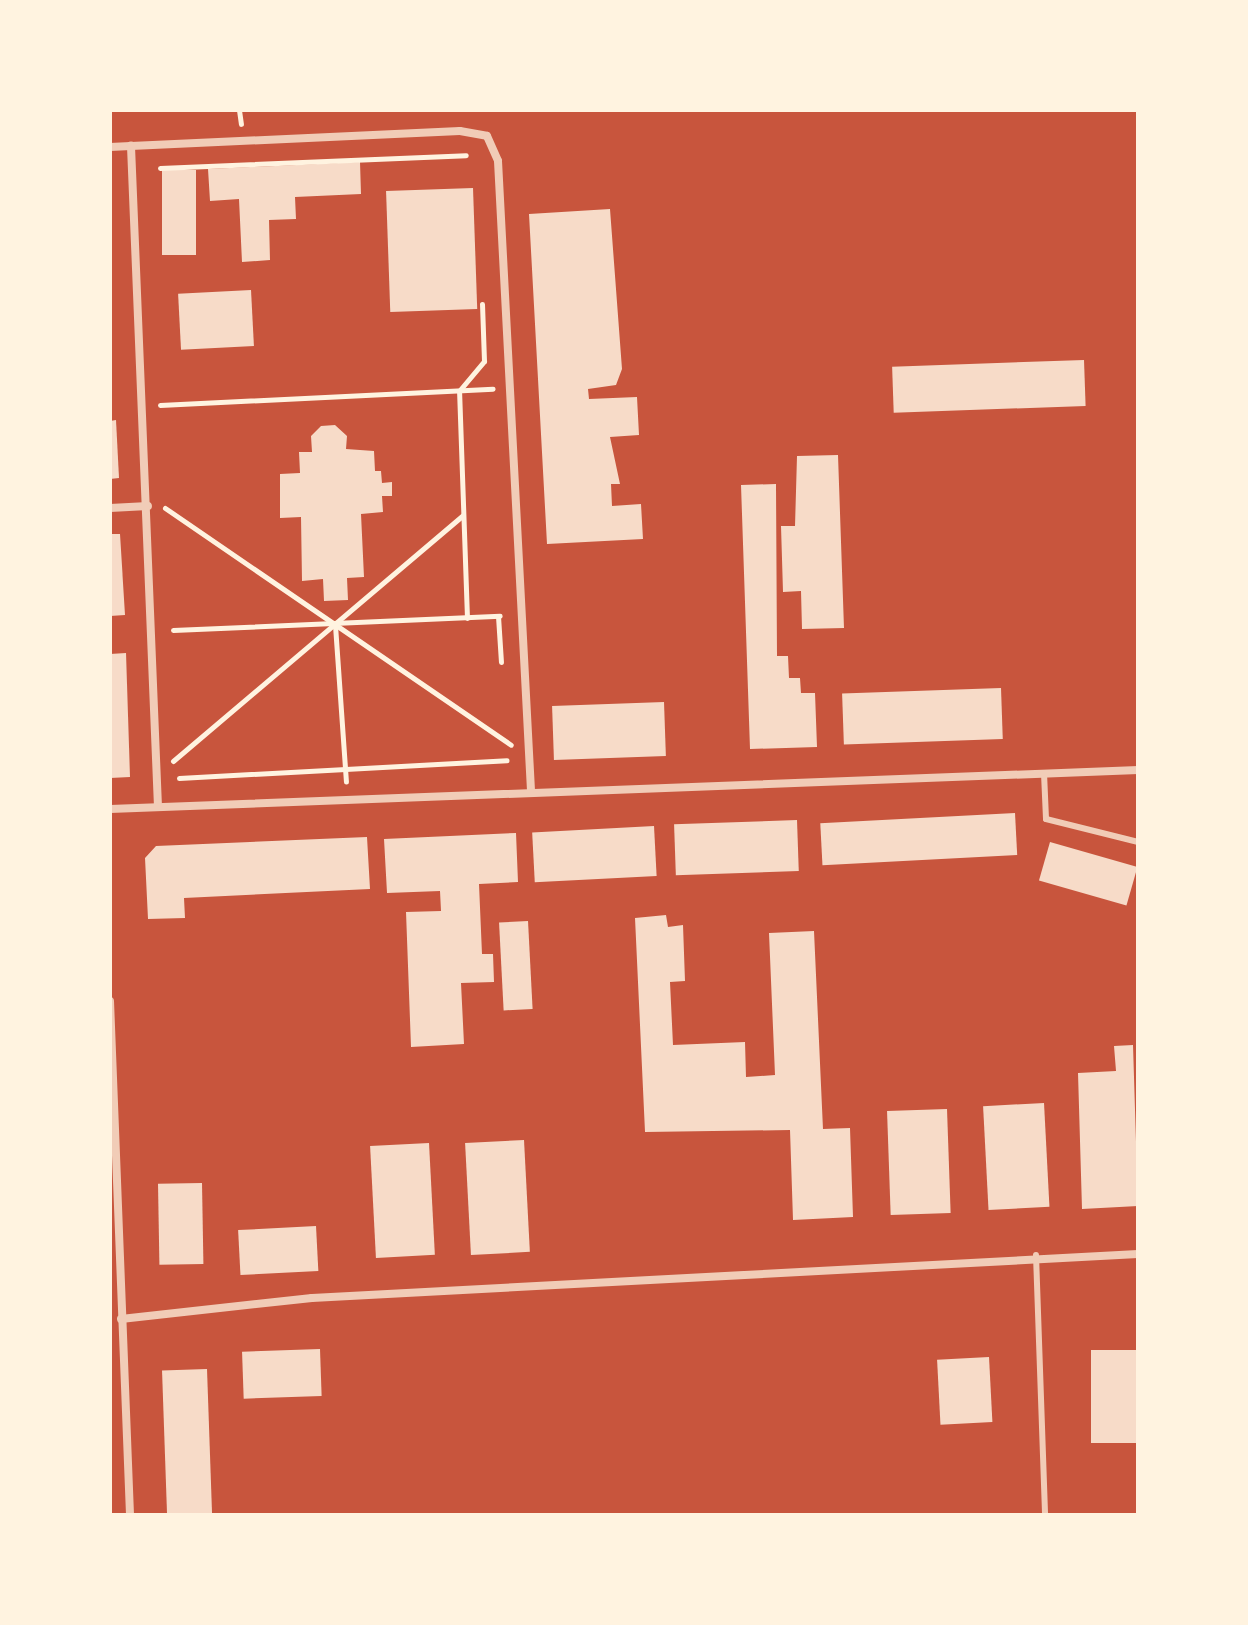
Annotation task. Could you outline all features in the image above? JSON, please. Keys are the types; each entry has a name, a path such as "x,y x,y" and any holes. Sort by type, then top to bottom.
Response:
{"street":[{"path":"110,147 487,136 498,161 531,791"},
{"path":"131,146 158,807"},
{"path":"110,508 148,506"},
{"path":"110,809 1138,770"},
{"path":"110,1001 130,1515"},
{"path":"121,1319 312,1298 1036,1255 1138,1254"}],"lane":[{"path":"1044,773 1046,819 1138,842"},
{"path":"1036,1255 1045,1515"},
{"path":"110,1320 121,1319"}],"path":[{"path":"153,184 153,168 478,154"},
{"path":"467,618 459,391 484,361 482,297"},
{"path":"143,406 509,388"},
{"path":"163,389 164,420"},
{"path":"167,494 168,524"},
{"path":"148,506 167,508 506,745 528,745"},
{"path":"156,762 179,761 463,515"},
{"path":"172,615 174,645"},
{"path":"498,616 502,674"},
{"path":"173,630 521,616"},
{"path":"335,625 347,799"},
{"path":"178,746 179,780 507,763 505,731"}],"building":[{"path":"360,162 361,194 295,197 296,219 269,220 270,260 242,262 239,199 210,201 208,169"},
{"path":"162,170 196,170 196,255 162,255"},
{"path":"473,188 477,309 390,312 386,191"},
{"path":"610,209 622,369 616,385 588,389 589,399 637,397 639,435 610,437 620,484 611,484 612,506 641,504 643,539 547,544 529,214"},
{"path":"251,290 254,346 181,350 178,294"},
{"path":"1084,360 1086,406 894,413 892,367"},
{"path":"116,420 119,478 110,479 110,421"},
{"path":"335,425 347,436 346,449 374,451 375,471 381,471 382,483 392,482 392,496 382,496 383,512 361,514 364,577 347,578 348,600 324,601 323,579 302,581 301,517 280,518 280,474 300,473 299,452 312,452 311,436 321,426"},
{"path":"838,455 844,628 802,629 801,591 783,592 781,526 795,526 797,456"},
{"path":"776,484 777,656 788,656 789,678 800,678 801,693 815,693 817,747 750,749 741,485"},
{"path":"110,534 120,534 125,615 110,616"},
{"path":"126,653 130,777 110,778 110,654"},
{"path":"1001,688 1003,739 844,745 842,694"},
{"path":"664,702 666,756 554,760 552,706"},
{"path":"1015,813 1017,855 822,865 820,823"},
{"path":"797,820 799,871 676,875 674,824"},
{"path":"654,826 657,876 535,882 532,832"},
{"path":"516,833 518,882 479,884 482,954 493,954 494,982 461,983 464,1044 411,1047 406,912 441,911 440,891 387,893 384,839"},
{"path":"367,837 370,889 184,898 185,918 148,919 145,858 156,846"},
{"path":"1050,842 1137,867 1126,906 1039,880"},
{"path":"666,915 668,927 683,925 685,981 670,982 673,1045 745,1042 746,1077 775,1075 769,933 814,931 823,1129 850,1128 853,1217 793,1220 790,1130 645,1132 635,918"},
{"path":"528,921 533,1009 504,1010 499,923"},
{"path":"1133,1045 1138,1206 1082,1209 1078,1073 1116,1071 1114,1046"},
{"path":"1044,1103 1049,1207 989,1210 983,1106"},
{"path":"947,1109 951,1213 891,1215 887,1111"},
{"path":"524,1140 530,1252 471,1255 465,1143"},
{"path":"429,1143 435,1255 376,1258 370,1146"},
{"path":"202,1183 203,1264 159,1265 158,1184"},
{"path":"316,1226 318,1271 240,1275 238,1230"},
{"path":"320,1349 322,1396 244,1399 242,1352"},
{"path":"1091,1350 1138,1350 1138,1443 1091,1443"},
{"path":"989,1357 992,1422 940,1425 937,1360"},
{"path":"207,1369 212,1515 167,1515 162,1371"}]}
